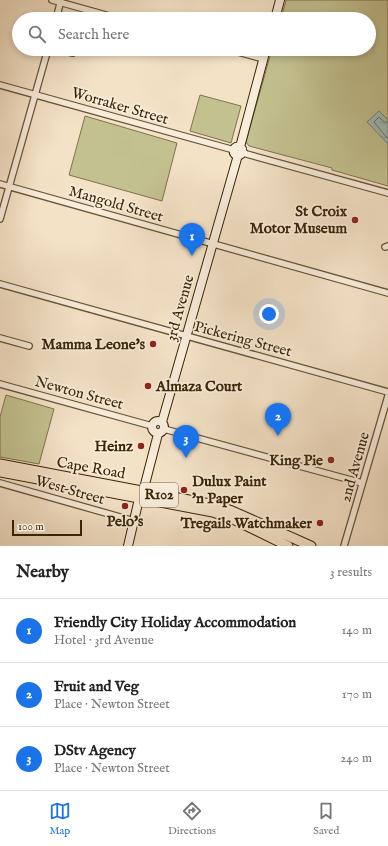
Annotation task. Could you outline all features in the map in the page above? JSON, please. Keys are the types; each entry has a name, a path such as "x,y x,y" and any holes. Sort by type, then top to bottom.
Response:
{"main road":[{"name":"Cape Road","path":"0,464 200,509 235,520 288,546"},
{"name":"Cape Road","path":"0,472 141,495 198,501 227,509 311,546"}],"street":[{"path":"52,0 61,1 97,12"},
{"path":"277,12 280,0"},
{"path":"58,12 61,1"},
{"path":"0,219 46,56"},
{"path":"253,56 264,59"},
{"name":"3rd Avenue","path":"128,546 265,56"},
{"name":"Worraker Street","path":"0,85 388,193"},
{"name":"Mangold Street","path":"0,184 388,293"},
{"name":"Pickering Street","path":"0,284 388,392"},
{"path":"0,338 29,346"},
{"name":"Newton Street","path":"0,386 152,426"},
{"name":"2nd Avenue","path":"344,546 388,396"},
{"path":"152,426 153,431 161,428 362,483"},
{"name":"West Street","path":"0,483 134,521"}],"shaded area":[{"path":"286,0 388,0 388,186 332,170 332,168 249,146 246,142 270,56 376,56 376,12 283,12"},
{"path":"200,95 241,106 231,143 190,131"},
{"path":"85,116 177,143 162,201 69,175"},
{"path":"6,395 54,409 39,464 0,457 0,417"}],"water":[{"path":"379,111 388,120 388,144 367,122"}],"place":[{"name":"St Croix Motor Museum","path":"355,220"},
{"name":"Friendly City Holiday Accommodation","path":"192,256"},
{"name":"Mamma Leone's","path":"153,344"},
{"name":"Almaza Court","path":"148,386"},
{"name":"Fruit and Veg","path":"278,436"},
{"name":"Heinz","path":"141,446"},
{"name":"DStv Agency","path":"186,458"},
{"name":"King Pie","path":"331,460"},
{"name":"Dulux Paint 'n Paper","path":"184,490"},
{"name":"Pelo's","path":"125,506"},
{"name":"Tregails Watchmaker","path":"320,523"}]}
